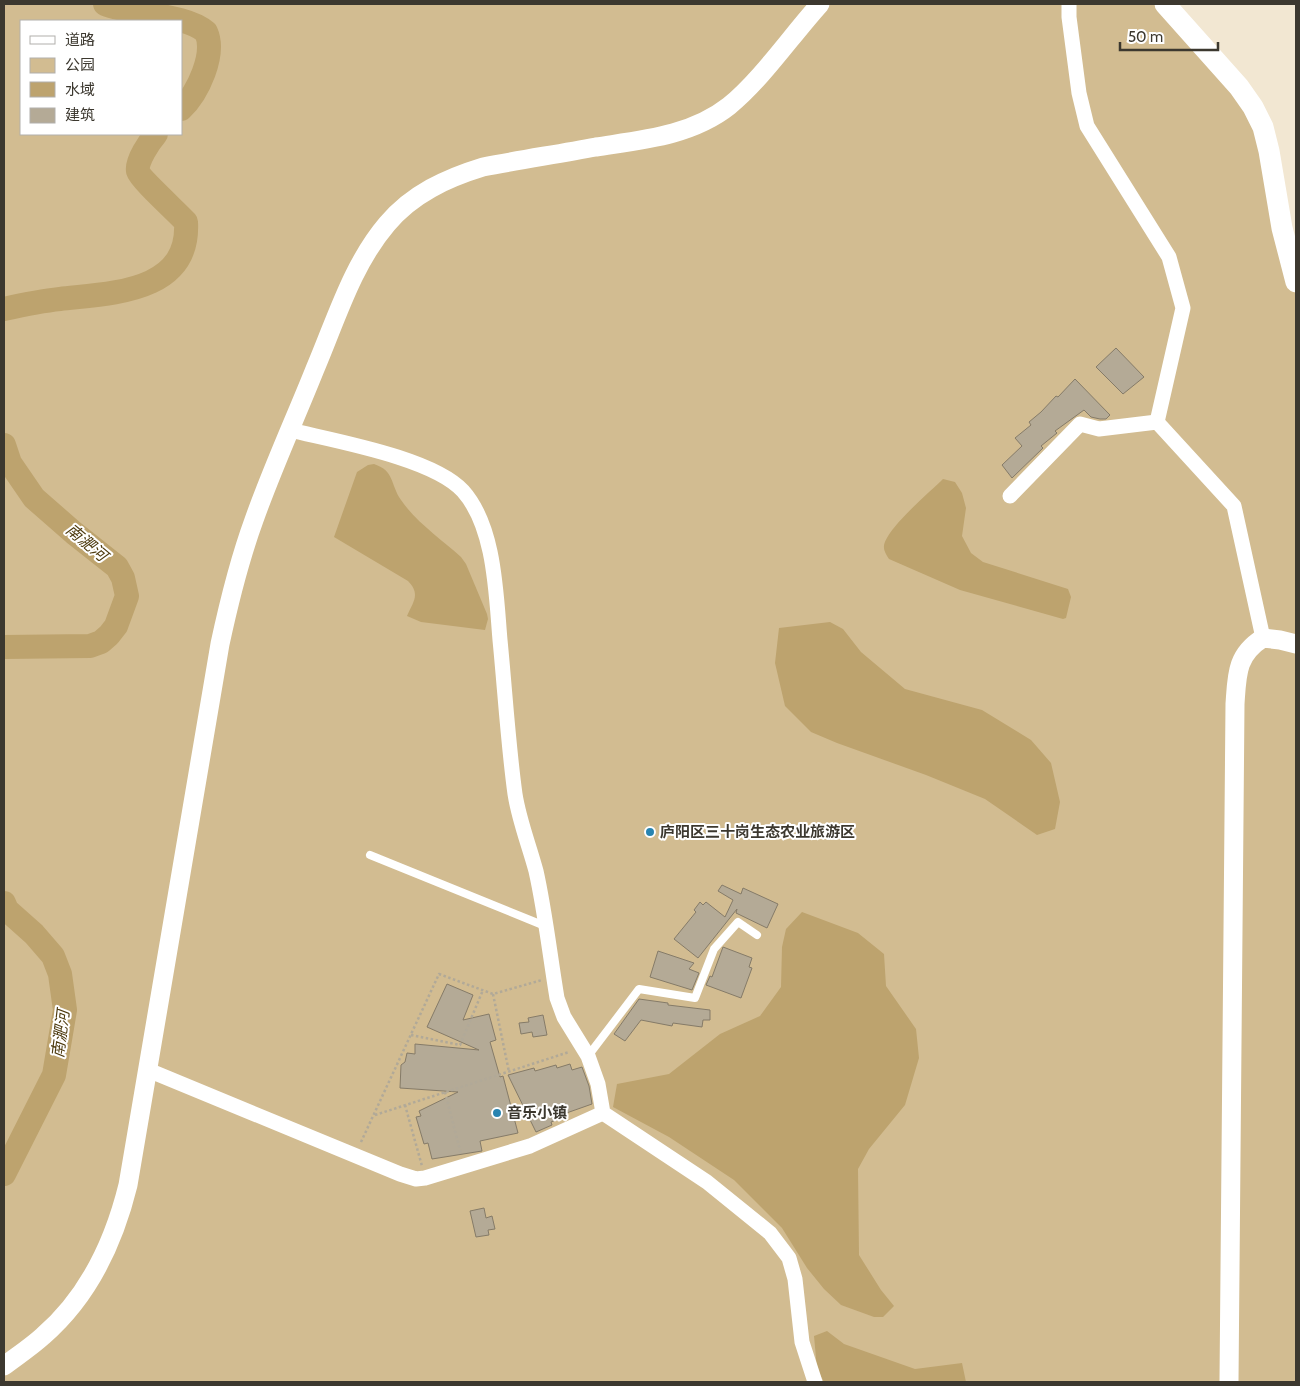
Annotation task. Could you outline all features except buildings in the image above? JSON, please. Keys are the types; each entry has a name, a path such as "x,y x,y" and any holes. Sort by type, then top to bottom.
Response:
{"main road":[{"path":"1165,4 1240,87 1263,127 1282,228 1296,282"}],"street":[{"path":"4,1366 43,1336 64,1316 83,1292 98,1268 122,1211 128,1186 220,644 232,588 255,518 364,256 388,222 406,206 440,182 483,166 661,136 692,128 710,119 729,106 750,86 820,4"},
{"path":"1069,4 1079,93 1087,126 1169,257 1183,308 1157,422"},
{"path":"1010,496 1080,424 1099,429 1157,422"},
{"path":"1157,422 1234,506 1263,638"},
{"path":"290,430 375,450 428,468 462,490 473,504 486,535 495,587 515,796 536,873 557,998 564,1017 585,1052 598,1084 604,1113 707,1182 770,1233 788,1258 795,1279 802,1342 815,1382"},
{"path":"1229,1382 1235,704 1237,676 1246,651 1263,638 1296,644"},
{"path":"148,1070 416,1179 425,1178 530,1146 604,1113"}],"lane":[{"path":"370,855 545,926"},
{"path":"585,1052 639,989 695,998 714,949 738,922 757,935"}],"path":[{"path":"355,1155 439,974 493,994 553,976"},
{"path":"411,1035 460,1045 483,990"},
{"path":"493,994 509,1072"},
{"path":"374,1115 509,1072 585,1052"},
{"path":"445,1092 465,1166"},
{"path":"406,1105 425,1178"}],"green space":[{"name":"庐阳区三十岗生态农业旅游区","path":"4,4 1165,4 1253,107 1296,282 1296,1382 4,1382"}],"water":[{"path":"374,464 386,470 401,500 414,516 461,557 466,564 487,614 488,619 485,630 421,622 407,616 415,598 414,590 408,581 334,537 357,472 368,465"},
{"path":"943,479 955,482 962,493 966,508 962,536 971,553 983,562 1068,589 1071,597 1066,618 1063,619 960,590 889,559 884,548 885,541 891,532 908,512"},
{"path":"830,622 843,629 861,652 905,689 982,710 1031,740 1051,763 1060,802 1055,829 1037,835 985,799 811,732 785,706 775,663 779,628"},
{"path":"802,912 858,933 884,954 886,986 916,1029 919,1058 905,1105 869,1149 858,1169 859,1255 881,1290 894,1306 883,1317 874,1317 841,1305 824,1289 807,1268 782,1228 734,1180 669,1137 613,1107 617,1084 669,1074 720,1034 760,1016 781,987 782,947 786,929"},
{"path":"827,1331 844,1344 915,1369 962,1363 966,1382 824,1382 817,1369 814,1336"}],"waterway":[{"path":"105,4 180,20"},
{"path":"182,21 197,26 206,32 209,51 204,73 182,108"},
{"name":"南淝河","path":"4,309 46,301 123,291 144,285 161,276 175,263 184,245 186,222 138,171 141,157 155,135"},
{"name":"南淝河","path":"4,445 10,463 34,498 117,567 123,578 127,596 116,626 101,642 90,646 4,647"},
{"name":"南淝河","path":"4,903 7,910 34,934 53,956 60,974 65,1010 54,1075 4,1174"}],"place":[{"name":"庐阳区三十岗生态农业旅游区","path":"650,832"},
{"name":"音乐小镇","path":"497,1113"}]}
